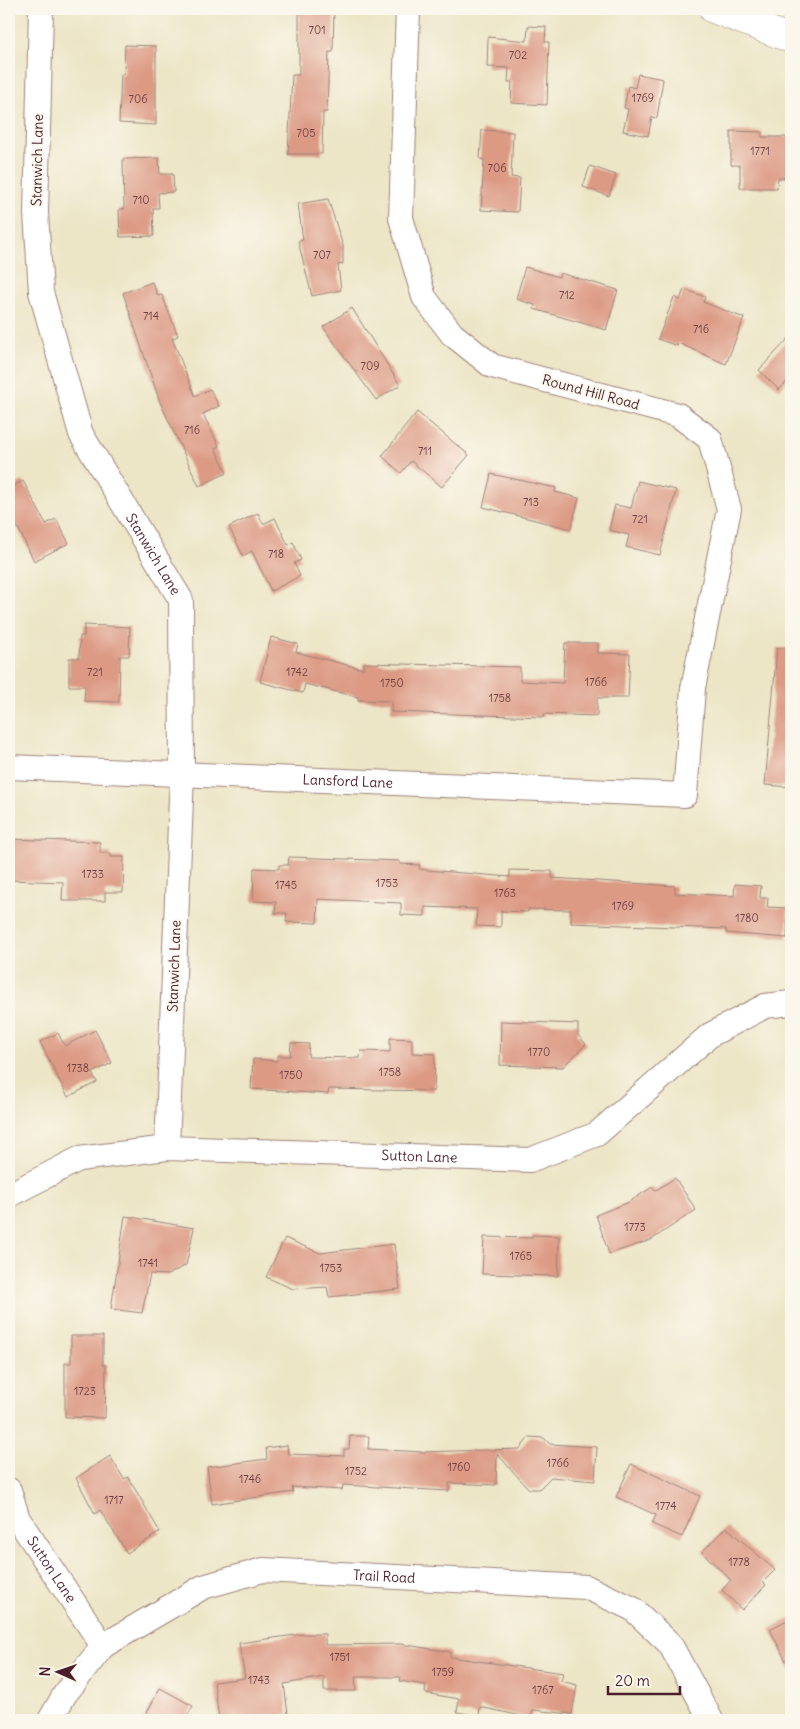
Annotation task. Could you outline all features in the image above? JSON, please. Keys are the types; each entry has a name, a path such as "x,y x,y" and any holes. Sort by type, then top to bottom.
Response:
{"main road":[{"path":"713,9 791,39"}],"street":[{"name":"Stanwich Lane","path":"41,9 36,213 41,292 81,434 181,600 182,774 167,1148"},
{"name":"Round Hill Road","path":"408,9 401,218 424,297 452,334 492,366 678,416 710,439 729,508 693,688 685,795"},
{"name":"Lansford Lane","path":"9,767 685,795"},
{"name":"Sutton Lane","path":"9,1195 79,1159 167,1148 530,1160 598,1134 710,1034 766,1006 791,1003"},
{"name":"Sutton Lane","path":"9,1490 18,1519 103,1646"},
{"name":"Trail Road","path":"50,1720 65,1694 103,1646 202,1587 263,1570 586,1587 633,1609 670,1644 711,1720"}],"building":[{"path":"299,9 334,9 333,52 329,52 327,112 323,112 322,154 288,154 292,75 299,75"},
{"path":"528,26 546,27 545,42 549,42 547,105 511,103 512,82 508,82 509,68 487,67 488,37 527,41"},
{"path":"125,45 156,46 156,125 119,123 121,74 124,74"},
{"path":"638,74 663,79 657,118 652,117 648,136 623,131 628,109 624,108 628,86 635,88"},
{"path":"482,130 513,132 511,177 520,178 518,212 481,210 484,160 480,159"},
{"path":"731,131 762,132 762,137 790,137 789,178 778,178 777,188 740,188 740,165 731,165"},
{"path":"159,158 160,174 173,174 174,192 158,193 159,208 153,208 154,236 120,237 119,209 124,209 123,159"},
{"path":"590,166 616,175 609,196 583,187"},
{"path":"328,199 343,246 343,264 338,265 341,290 312,296 298,241 303,240 298,204"},
{"path":"525,267 559,277 560,273 618,290 606,330 534,309 535,305 516,299"},
{"path":"152,282 158,296 162,295 178,336 172,338 195,396 210,389 219,406 203,414 219,446 215,448 227,473 199,486 160,402 123,293"},
{"path":"684,289 705,297 703,302 744,318 726,364 678,343 677,346 658,339 674,297 680,300"},
{"path":"352,308 400,385 376,400 323,327"},
{"path":"791,336 791,377 779,390 759,370"},
{"path":"417,412 469,455 442,487 411,461 401,473 382,456"},
{"path":"491,474 556,488 555,492 579,498 571,529 483,507"},
{"path":"23,481 46,524 56,519 69,543 34,561 16,524 9,528 9,488"},
{"path":"638,481 676,490 660,555 626,547 629,535 609,530 615,505 631,508"},
{"path":"258,513 263,524 275,518 288,545 293,542 301,560 294,563 300,576 271,591 252,551 243,556 229,527"},
{"path":"84,625 130,627 129,656 120,656 119,702 84,701 85,686 69,686 69,658 79,658 80,636 84,636"},
{"path":"271,637 298,644 296,652 363,669 364,663 520,667 520,681 563,683 565,643 598,643 598,653 630,654 628,698 597,698 597,716 544,714 544,717 391,712 391,701 358,700 358,697 305,684 303,693 260,682"},
{"path":"777,648 791,648 791,787 765,785"},
{"path":"9,839 100,842 100,853 111,853 111,857 124,857 123,892 105,892 105,901 62,901 63,882 9,880"},
{"path":"289,857 400,861 400,864 420,865 419,869 510,877 510,870 552,871 552,878 675,886 675,893 734,896 735,884 761,886 760,898 768,898 767,907 788,908 787,938 726,933 726,929 571,923 571,910 528,909 528,912 501,911 501,927 476,926 477,909 425,907 425,916 401,915 401,903 318,899 317,923 286,922 287,913 275,913 276,902 253,901 254,868 279,869 279,865 288,865"},
{"path":"501,1021 578,1024 578,1035 586,1044 563,1067 500,1065"},
{"path":"95,1030 112,1063 92,1073 97,1082 68,1097 40,1042 58,1033 65,1046"},
{"path":"390,1038 412,1039 412,1053 435,1054 434,1091 329,1089 328,1094 251,1089 253,1059 277,1061 277,1056 290,1056 291,1043 309,1044 308,1057 360,1058 361,1051 390,1052"},
{"path":"675,1178 696,1210 651,1240 609,1254 596,1215 629,1202 652,1187 656,1190"},
{"path":"125,1216 194,1228 186,1265 168,1275 150,1274 142,1313 111,1309"},
{"path":"532,1235 559,1236 558,1276 482,1274 484,1237 532,1238"},
{"path":"285,1238 320,1253 394,1244 400,1289 329,1297 327,1287 293,1289 266,1277"},
{"path":"71,1336 103,1336 103,1365 106,1365 105,1418 65,1417 65,1363 71,1363"},
{"path":"350,1436 369,1436 368,1449 422,1452 520,1449 529,1437 544,1438 550,1444 597,1447 595,1481 551,1477 539,1489 529,1489 497,1454 496,1485 449,1483 449,1491 343,1485 342,1490 292,1487 293,1492 212,1504 207,1467 267,1459 266,1448 287,1445 288,1454 344,1456 344,1449 349,1449"},
{"path":"110,1456 124,1479 128,1477 160,1532 127,1553 100,1510 95,1514 76,1478"},
{"path":"631,1464 700,1496 682,1537 652,1524 656,1515 616,1497"},
{"path":"726,1527 775,1570 763,1582 766,1585 742,1610 722,1590 731,1580 702,1552"},
{"path":"791,1618 791,1671 770,1629"},
{"path":"302,1634 325,1634 325,1645 400,1644 450,1652 450,1657 563,1673 561,1681 577,1685 572,1714 533,1710 531,1718 480,1707 479,1716 457,1712 459,1699 425,1693 426,1685 399,1681 400,1677 355,1677 356,1691 324,1691 324,1677 284,1684 288,1714 247,1720 238,1720 237,1716 219,1719 214,1682 245,1678 239,1643"},
{"path":"160,1688 193,1706 185,1720 143,1720"}]}
